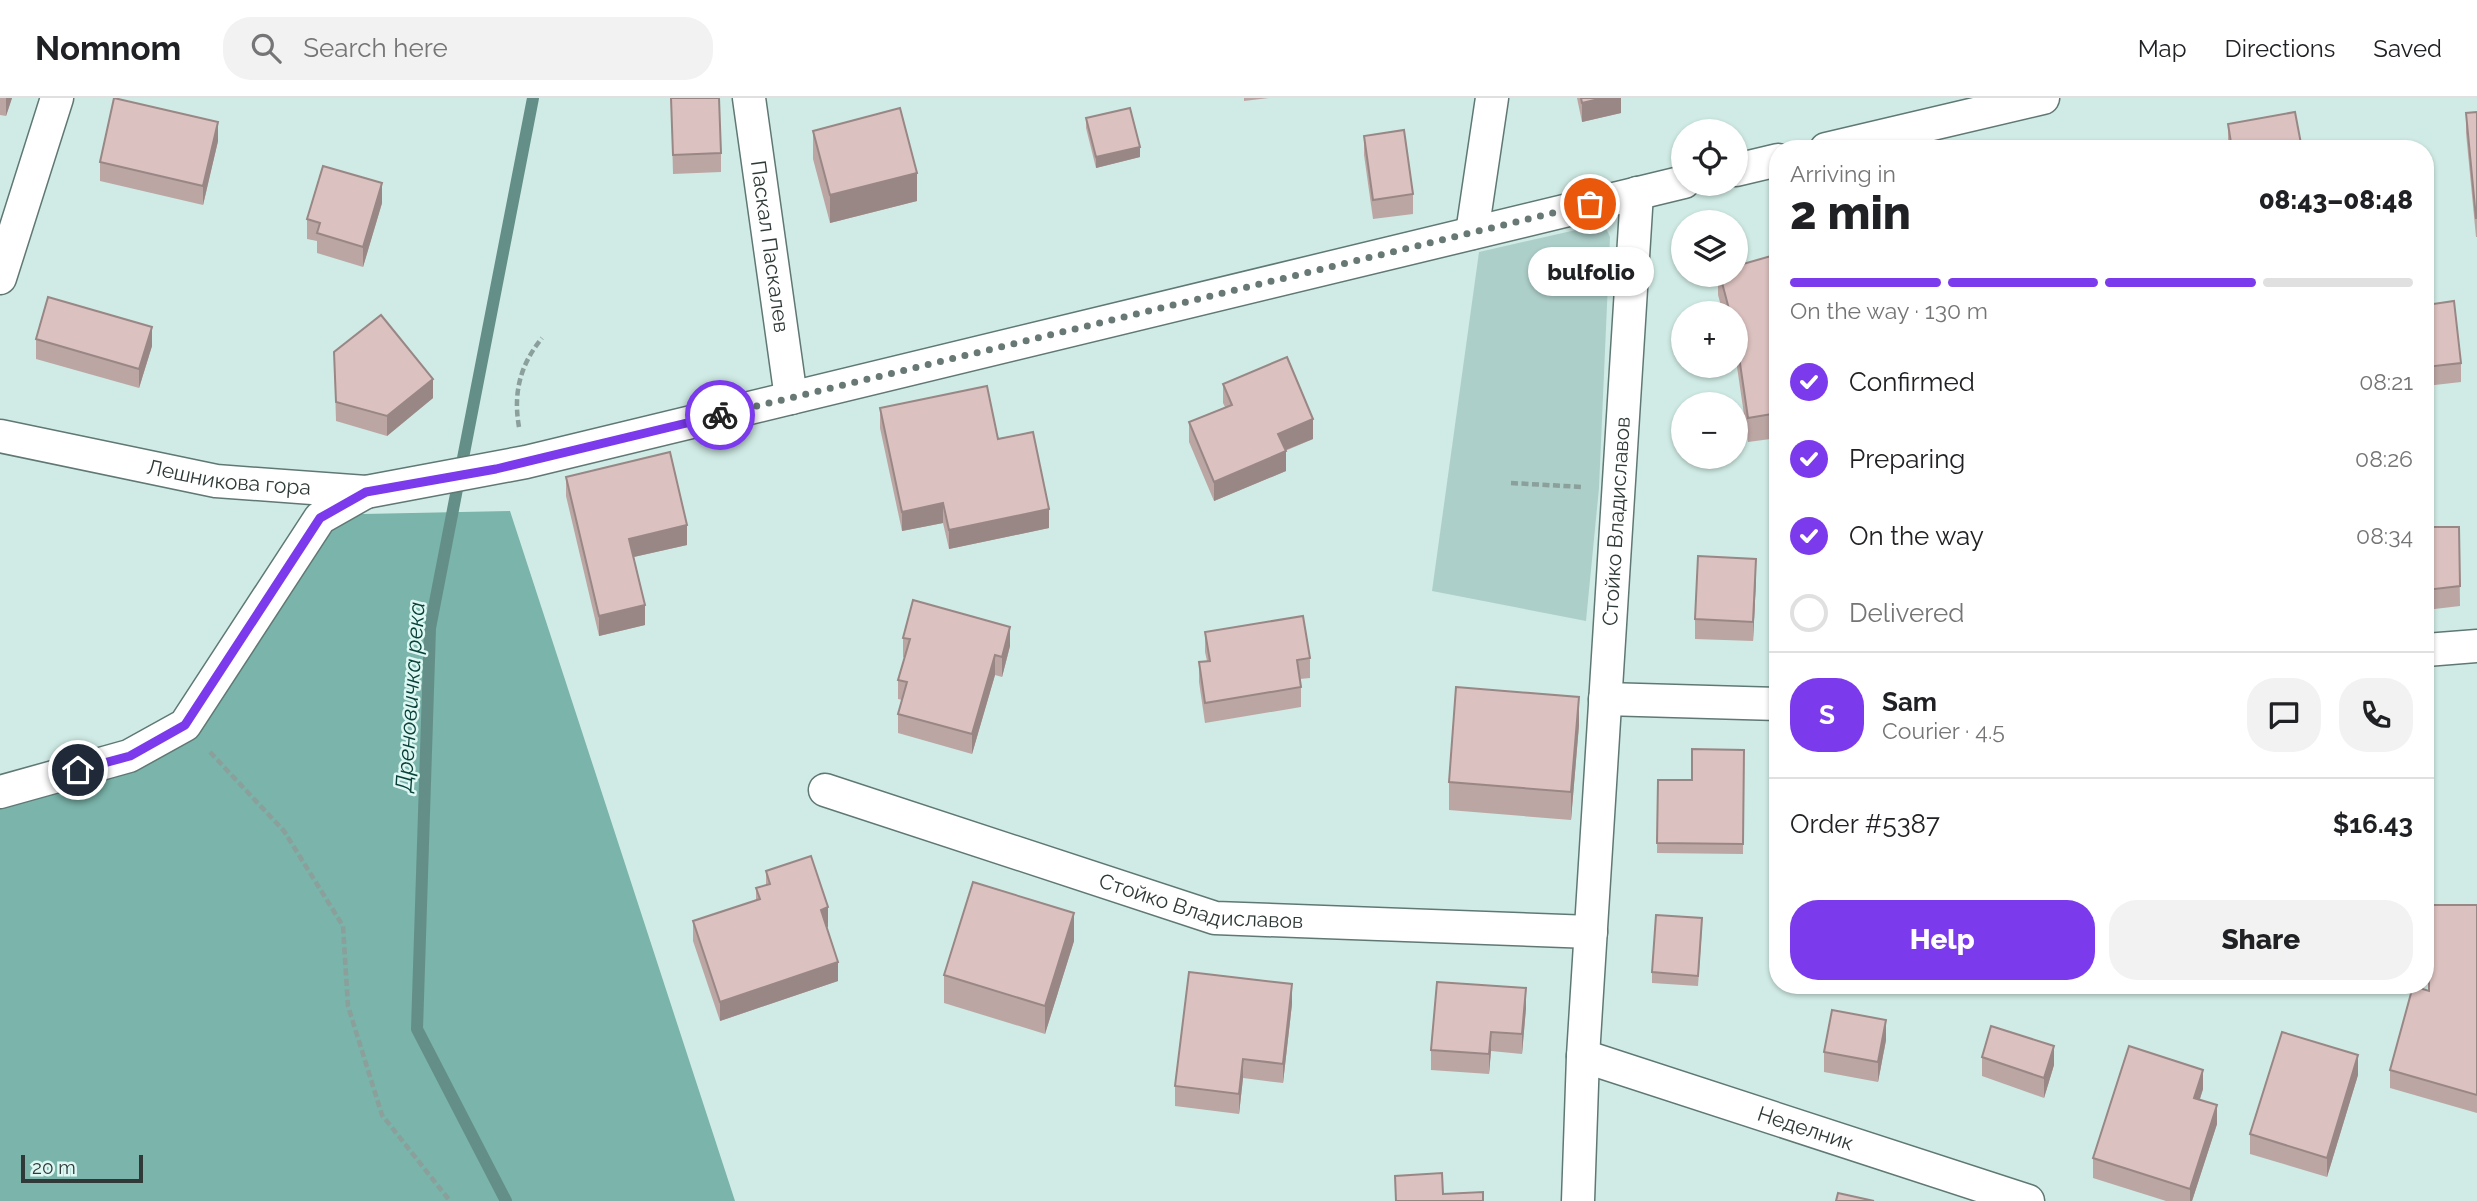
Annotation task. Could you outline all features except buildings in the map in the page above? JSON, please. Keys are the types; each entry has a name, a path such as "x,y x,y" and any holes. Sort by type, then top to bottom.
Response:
{"street":[{"path":"0,278 57,98"},
{"name":"Паскал Паскалев","path":"749,98 791,398"},
{"path":"1472,233 1492,98"},
{"path":"1864,140 2042,98"},
{"path":"1748,167 1769,162"},
{"name":"Лешникова гора","path":"0,436 216,481 366,492 511,466 1671,185"},
{"name":"Стойко Владиславов","path":"1578,1201 1583,1056 1637,193"},
{"path":"0,792 130,756 185,725 320,518 366,492"},
{"path":"2434,649 2477,646"},
{"path":"1605,699 1769,704"},
{"name":"Стойко Владиславов","path":"825,789 1215,918 1591,932"},
{"name":"Неделник","path":"1583,1056 2028,1201"}],"path":[{"path":"511,466 518,379 528,354 542,338"},
{"path":"1511,483 1619,489"},
{"path":"185,725 284,831 343,926 348,1006 382,1115 450,1201"}],"shaded area":[{"path":"1598,225 1606,228 1610,237 1599,488 1586,621 1432,591 1479,252"}],"green space":[{"path":"510,511 735,1201 0,1201 0,792 185,725 320,518 363,514"}],"waterway":[{"name":"Дреновичка река","path":"506,1201 417,1029 430,628 533,98"}],"way so far":[{"path":"720,415 1590,204"}],"place":[{"name":"bulfolio","path":"1590,204"}],"route":[{"path":"78,770 130,756 185,725 320,518 366,492 496,469 720,415"}]}
